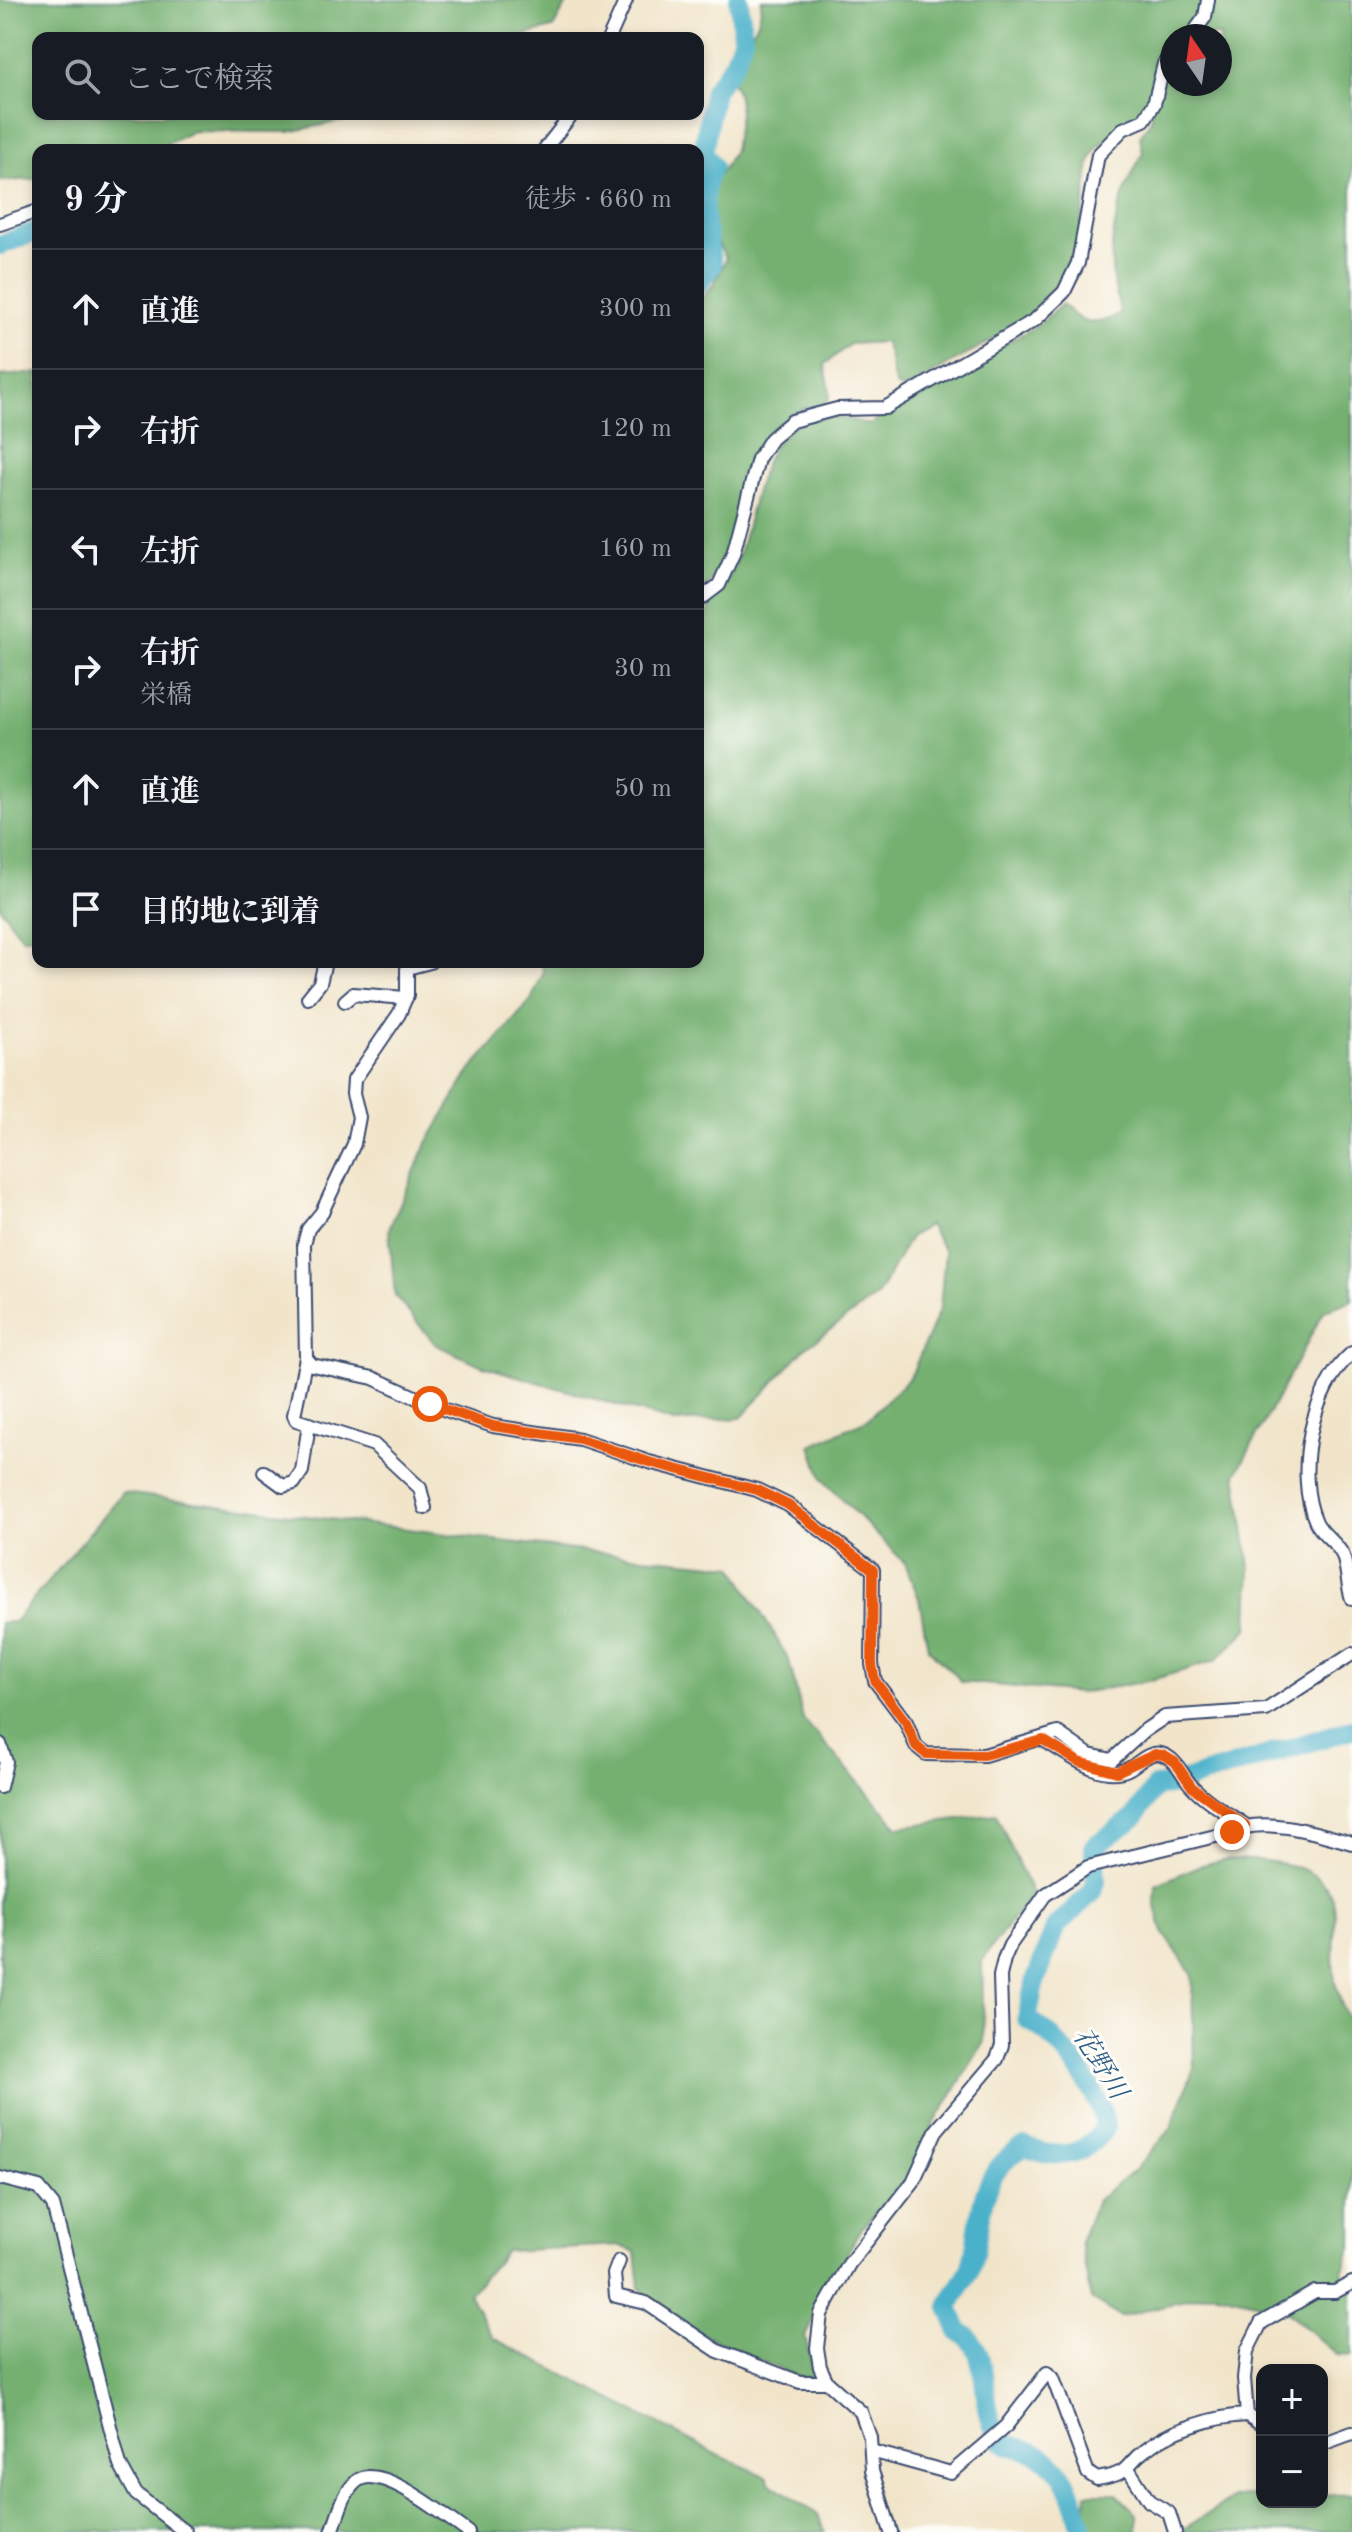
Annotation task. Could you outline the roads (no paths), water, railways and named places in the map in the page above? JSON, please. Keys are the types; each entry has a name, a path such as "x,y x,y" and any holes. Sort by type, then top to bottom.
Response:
{"street":[{"path":"612,32 626,0"},
{"path":"1200,24 1205,17 1208,0"},
{"path":"704,596 719,585 733,554 758,459 771,439 792,421 837,409 885,408 1035,320 1064,292 1078,263 1098,155 1123,129 1144,120 1154,104 1160,80"},
{"path":"550,144 568,120"},
{"path":"0,224 32,213"},
{"path":"308,998 320,983 324,968"},
{"path":"404,968 406,998 354,1080 353,1094 359,1117 354,1144 322,1212 308,1229 303,1261 306,1358 294,1415 296,1420 374,1445 420,1488 425,1508"},
{"path":"345,1001 353,994 406,998"},
{"path":"1352,1353 1337,1368 1319,1402 1307,1452 1315,1520 1342,1552 1352,1599"},
{"path":"306,1358 312,1365 373,1378 437,1407 493,1426 580,1439 774,1497 873,1570 872,1664 875,1681 906,1722 916,1746 926,1754 984,1755 1043,1740 1058,1733 1089,1755 1112,1760 1165,1717 1266,1710 1352,1654"},
{"path":"264,1472 283,1486 294,1483 304,1463 309,1424"},
{"path":"1043,1740 1079,1762 1103,1771 1127,1770 1155,1754 1170,1759 1192,1787 1245,1825"},
{"path":"0,1744 6,1762 0,1787"},
{"path":"891,2532 872,2471 871,2451 861,2412 827,2382 817,2348 821,2314 849,2264 913,2182 936,2131 997,2059 1002,2045 1000,1976 1010,1945 1045,1895 1088,1867 1232,1832 1245,1825 1281,1826 1352,1843"},
{"path":"0,2178 39,2188 53,2205 125,2479 136,2494 185,2532"},
{"path":"619,2261 614,2274 616,2296 646,2303 718,2351 800,2382 827,2382"},
{"path":"1247,2415 1244,2378 1247,2351 1261,2323 1315,2292 1335,2292 1352,2283"},
{"path":"871,2451 951,2473 1006,2426 1047,2373 1053,2378 1088,2473 1097,2479 1129,2470 1144,2450 1201,2423 1247,2415 1256,2421"},
{"path":"1328,2442 1352,2433"},
{"path":"1129,2470 1149,2501 1169,2513 1175,2532"},
{"path":"332,2532 347,2493 359,2478 367,2476 405,2489 468,2532"}],"waterway":[{"path":"704,147 714,90 734,63 743,38 739,0"},
{"path":"704,154 712,166 704,202"},
{"path":"704,202 712,265 704,276"},
{"path":"0,245 32,233"},
{"name":"花野川","path":"1083,2532 1060,2472 1040,2456 1008,2444 999,2437 989,2411 977,2350 970,2339 959,2332 949,2307 970,2269 984,2198 997,2169 1025,2147 1048,2154 1069,2154 1088,2145 1105,2127 1096,2098 1076,2066 1052,2038 1027,2019 1034,1985 1055,1928 1092,1892 1096,1881 1094,1846 1134,1818 1156,1786 1171,1785 1352,1729"}]}
